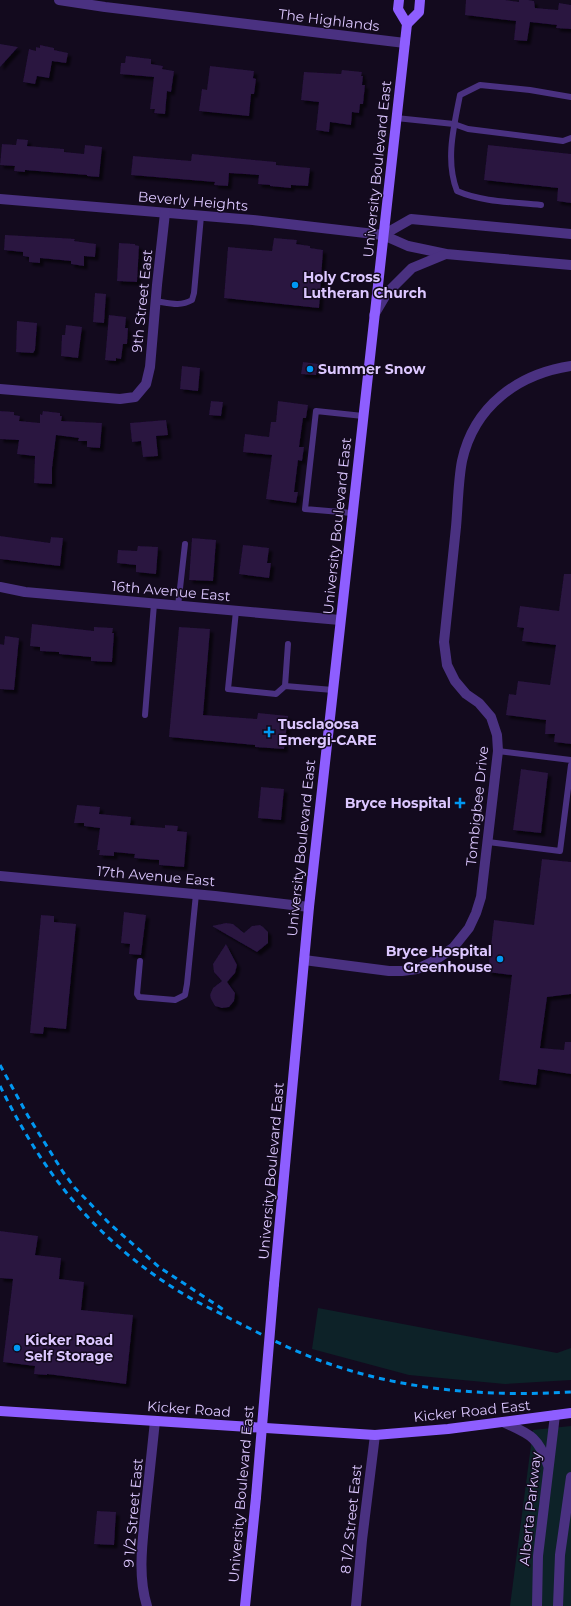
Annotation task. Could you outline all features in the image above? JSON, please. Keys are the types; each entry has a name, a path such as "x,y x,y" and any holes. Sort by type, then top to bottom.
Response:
{"main road":[{"path":"399,0 398,8 407,24 419,12 420,0"},
{"name":"University Boulevard East","path":"245,1606 308,907 407,24"},
{"name":"Kicker Road","path":"0,1411 375,1435"},
{"name":"Kicker Road East","path":"375,1435 448,1429 571,1413"}],"street":[{"name":"The Highlands","path":"59,0 405,43"},
{"name":"Beverly Heights","path":"0,199 254,220 383,236 408,246 446,254 571,265"},
{"name":"9th Street East","path":"0,389 120,399 135,397 146,384 150,367 155,301 165,213"},
{"path":"383,236 411,219 571,234"},
{"path":"374,314 387,293 412,268 446,254"},
{"name":"Tombigbee Drive","path":"304,960 389,971 417,969 432,962 453,948 469,928 476,913 481,897 498,751 497,736 491,717 478,703 466,694 455,681 447,665 444,642 462,460 474,428 492,404 508,390 528,378 548,370 571,366"},
{"name":"16th Avenue East","path":"0,587 25,592 340,620"},
{"name":"17th Avenue East","path":"0,876 196,894 308,907"},
{"name":"Alberta Parkway","path":"537,1606 538,1556 555,1415"},
{"name":"9 1/2 Street East","path":"147,1606 142,1577 144,1528 155,1421"},
{"path":"503,1422 530,1434 543,1450 548,1465"},
{"name":"8 1/2 Street East","path":"356,1606 362,1540 375,1435"},
{"path":"558,1606 560,1555 571,1477"}],"lane":[{"path":"541,205 468,196 456,190 452,179 451,158 454,124 460,95 480,85 530,90 571,97"},
{"path":"396,118 454,124 468,129 563,141 571,138"},
{"path":"155,301 178,305 185,304 192,300 194,294 201,216"},
{"path":"352,513 305,509 316,411 363,416"},
{"path":"178,606 185,544"},
{"path":"145,715 154,604"},
{"path":"236,611 228,689 276,694 285,686 288,644"},
{"path":"285,686 333,690"},
{"path":"498,751 571,760"},
{"path":"488,842 560,851 571,765"},
{"path":"140,961 137,994 139,997 175,1000 185,995 188,984 196,894"}],"shaded area":[{"path":"318,1308 557,1353 571,1348 571,1380 505,1384 409,1375 312,1349"},
{"path":"571,1426 571,1606 510,1606 533,1430"}],"building":[{"path":"466,0 505,0 519,2 519,0 528,0 534,1 535,8 558,10 559,3 571,5 571,29 556,28 557,25 530,22 527,41 514,40 516,21 465,15"},
{"path":"0,44 18,47 0,67"},
{"path":"40,45 68,53 66,63 52,61 49,78 37,76 35,84 23,82 29,49 36,51 36,47 40,48"},
{"path":"126,56 151,59 151,64 163,66 162,69 174,71 171,92 167,91 165,114 154,113 155,109 150,109 154,77 120,74 121,63 125,63"},
{"path":"210,66 254,71 253,78 256,79 254,94 251,94 249,116 199,111 202,89 207,90"},
{"path":"342,70 362,72 362,85 365,85 363,104 360,104 359,113 352,112 351,125 330,122 329,132 316,130 319,102 301,100 304,72 341,74"},
{"path":"17,139 28,140 27,146 64,149 64,152 84,154 85,145 102,147 99,177 25,170 25,172 14,171 15,166 0,165 2,144 16,145"},
{"path":"488,145 571,154 571,203 557,201 558,188 484,180"},
{"path":"192,154 276,162 276,165 310,168 308,186 291,185 291,188 270,186 258,184 259,175 229,173 228,186 214,185 215,182 131,175 133,156 191,161"},
{"path":"5,235 75,239 74,241 96,244 95,257 84,256 84,266 71,264 71,261 40,258 40,263 29,262 29,257 23,256 23,252 4,250"},
{"name":"Holy Cross Lutheran Church","path":"274,238 297,240 296,244 323,250 319,308 224,298 228,247 272,251"},
{"path":"119,243 135,244 139,246 137,282 117,281"},
{"path":"95,293 106,294 104,323 93,322"},
{"path":"109,315 126,317 125,328 128,328 127,344 123,344 121,359 116,358 116,361 105,360"},
{"path":"17,321 37,323 35,350 33,353 16,352"},
{"path":"66,325 82,327 78,358 61,356 62,335 65,335"},
{"name":"Summer Snow","path":"303,362 318,364 316,375 301,374"},
{"path":"182,366 200,368 198,391 180,389"},
{"path":"211,401 223,402 221,416 209,415"},
{"path":"278,401 308,405 306,418 303,418 299,447 304,447 302,461 298,460 294,492 298,492 296,503 266,499 272,455 243,452 245,434 269,437 271,422 276,422"},
{"path":"0,411 14,412 14,415 20,416 19,421 40,423 40,414 42,415 43,411 60,413 60,416 62,416 61,421 102,423 100,448 87,447 87,441 78,441 79,438 56,435 52,468 52,484 34,483 35,456 17,454 19,440 0,439"},
{"path":"166,420 168,435 156,436 158,456 143,457 141,441 132,442 130,423"},
{"path":"0,536 50,543 51,537 63,538 60,566 0,559"},
{"path":"192,538 216,540 213,581 189,580"},
{"path":"243,545 269,548 267,563 271,563 269,578 239,574"},
{"path":"138,546 158,547 156,574 136,572 136,565 117,563 118,550 137,551"},
{"path":"564,574 571,574 571,744 554,742 555,734 545,734 546,720 506,715 509,694 516,695 518,681 550,685 556,645 522,641 524,628 517,627 520,606 559,611"},
{"path":"32,624 94,631 94,627 113,628 112,662 91,661 91,657 59,654 59,652 40,651 40,647 30,646"},
{"path":"179,627 210,629 203,715 257,719 258,713 288,716 284,749 169,737"},
{"path":"5,636 19,638 14,690 0,689 0,644 4,645"},
{"path":"521,769 548,773 541,833 513,830"},
{"path":"261,787 284,789 281,820 258,818"},
{"path":"77,805 100,807 99,814 131,817 130,825 165,828 165,825 178,826 177,831 187,832 184,867 159,865 159,860 134,858 135,854 114,852 114,856 99,855 100,850 97,850 100,828 84,826 84,823 74,823"},
{"path":"542,859 571,862 571,994 547,997 540,1048 564,1050 565,1042 571,1042 571,1074 538,1069 536,1085 499,1080 512,975 488,972 494,920 534,925"},
{"path":"124,912 146,915 141,955 129,954 130,944 121,943"},
{"path":"41,915 54,916 54,922 76,924 66,1029 44,1027 43,1034 30,1033"},
{"path":"226,923 233,924 244,933 252,926 260,925 268,932 268,943 257,952 212,926"},
{"path":"226,944 237,965 235,973 227,982 235,993 234,1001 229,1007 222,1008 215,1006 210,995 213,988 222,981 214,972 213,964"},
{"path":"0,1231 38,1236 35,1255 61,1258 59,1279 84,1282 81,1310 133,1315 126,1384 47,1374 34,1374 35,1366 3,1362 13,1279 0,1278"},
{"path":"97,1511 116,1512 114,1545 94,1544"}],"railway":[{"path":"0,1065 28,1116 63,1172 75,1188 110,1224 159,1267 224,1310"},
{"path":"0,1086 25,1133 44,1163 65,1191 89,1218 114,1243 142,1266 170,1286 196,1301 305,1355 347,1370 378,1378 442,1389 474,1392 571,1392"}],"place":[{"name":"Holy Cross Lutheran Church","path":"295,285"},
{"name":"Summer Snow","path":"310,369"},
{"name":"Tusclaoosa Emergi-CARE","path":"269,732"},
{"name":"Bryce Hospital","path":"460,803"},
{"name":"Bryce Hospital Greenhouse","path":"500,959"},
{"name":"Kicker Road Self Storage","path":"17,1348"}]}
